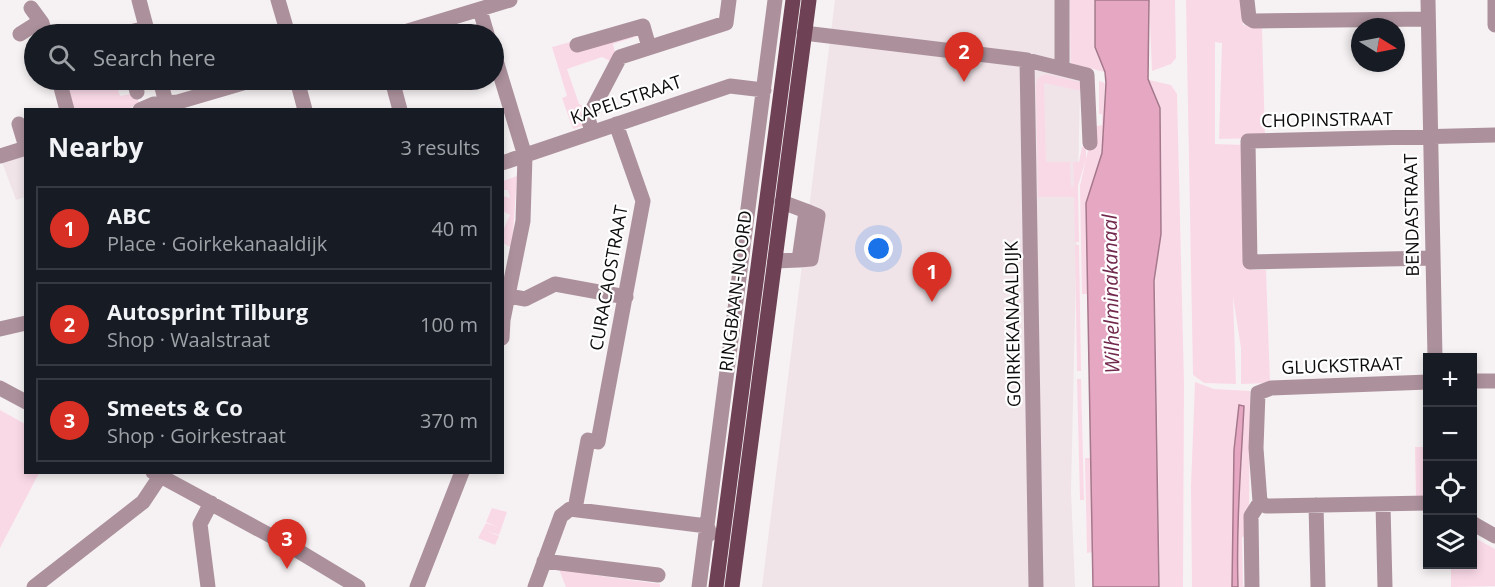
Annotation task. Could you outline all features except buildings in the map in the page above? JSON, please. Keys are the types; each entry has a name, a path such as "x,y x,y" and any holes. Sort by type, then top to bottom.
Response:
{"main road":[{"name":"RINGBAAN-NOORD","path":"716,587 793,0"},
{"name":"RINGBAAN-NOORD","path":"732,587 808,0"}],"street":[{"path":"139,0 145,24"},
{"path":"278,0 285,24"},
{"path":"432,24 510,0"},
{"path":"592,132 588,118 620,57 726,23 729,0"},
{"name":"RINGBAAN-NOORD","path":"699,587 775,0"},
{"path":"1062,0 1062,68"},
{"path":"1247,0 1249,18 1254,21 1428,19"},
{"name":"BENDASTRAAT","path":"1428,0 1435,353"},
{"path":"1495,0 1495,25"},
{"path":"31,8 40,24"},
{"path":"480,10 485,24"},
{"path":"577,45 643,26 649,47"},
{"path":"20,34 24,33"},
{"path":"804,33 1027,60 1087,75 1090,143"},
{"name":"GOIRKEKANAALDIJK","path":"1027,60 1036,587"},
{"name":"KAPELSTRAAT","path":"504,162 730,86 764,90"},
{"path":"504,87 525,156 523,221 504,319"},
{"path":"62,90 66,108"},
{"path":"163,90 167,106 221,90"},
{"path":"300,90 304,108"},
{"path":"395,90 400,108"},
{"path":"19,124 24,140"},
{"name":"CURACAOSTRAAT","path":"575,509 588,440 598,442 643,201 616,124"},
{"name":"CHOPINSTRAAT","path":"1433,258 1250,262 1248,141 1495,135"},
{"path":"0,156 24,148"},
{"path":"775,261 811,259 818,216 782,202"},
{"path":"506,300 525,299 555,284 626,297"},
{"path":"0,329 24,323"},
{"path":"1477,381 1495,381"},
{"name":"GLUCKSTRAAT","path":"1260,502 1257,493 1256,448 1258,393 1271,387 1423,382"},
{"path":"0,388 24,401"},
{"path":"34,587 143,502 159,474 358,587"},
{"path":"417,587 461,474"},
{"path":"1252,587 1251,516 1260,502 1266,506 1423,503"},
{"path":"208,587 200,524 211,503"},
{"path":"1316,505 1318,587"},
{"path":"1383,505 1385,587"},
{"path":"535,587 561,516 566,511 575,509 707,526 721,553"},
{"path":"1477,525 1495,536"},
{"path":"544,561 658,575"}],"shaded area":[{"path":"835,0 1077,0 1080,92 1071,491 1075,587 762,587"},
{"path":"1070,0 1094,0 1094,47 1104,72 1071,63"},
{"path":"1149,0 1175,0 1176,58 1171,64 1152,71"},
{"path":"1186,0 1242,0 1243,25 1262,28 1265,138 1219,139 1222,43 1215,42 1215,144 1246,145 1248,265 1252,270 1266,270 1270,383 1241,384 1241,348 1233,297 1236,384 1204,383 1193,375"},
{"path":"640,35 641,44 638,36 613,44 616,56 610,61 602,57 567,69 579,104 587,108 585,125 573,129 562,98 567,96 552,47 574,41"},
{"path":"1046,74 1084,83 1082,91 1044,83 1046,162 1070,162 1071,187 1074,186 1073,162 1079,162 1082,147 1086,147 1086,159 1078,186 1079,242 1075,242 1074,197 1038,197 1036,84 1039,77"},
{"path":"1149,80 1171,85 1177,94 1184,383 1183,587 1160,587 1155,282 1161,234 1161,108"},
{"path":"1099,81 1105,83 1102,153 1086,202 1088,294 1082,294 1080,186 1088,150 1093,150 1093,127 1102,125 1102,114 1099,114"},
{"path":"69,90 118,90 120,96 131,94 137,97 139,103 130,108 74,108"},
{"path":"24,154 24,197 16,200 2,162"},
{"path":"517,176 512,248 504,244 504,228 510,215 504,212 504,196 510,198 508,190 504,190 504,181"},
{"path":"1075,245 1079,245 1081,371 1077,371"},
{"path":"1077,379 1081,379 1084,500 1080,500"},
{"path":"1195,382 1214,389 1250,391 1249,512 1246,536 1242,537 1243,586 1247,587 1192,587 1191,486"},
{"path":"0,410 24,423 24,474 38,474 0,548"},
{"path":"1415,447 1423,447 1423,497 1416,497"},
{"path":"1085,458 1091,458 1093,552 1087,553"},
{"path":"492,508 507,512 499,535 487,531 499,536 495,545 478,538 486,523 498,527 486,522"},
{"path":"1477,539 1495,549 1495,586 1451,587 1451,569 1477,569"},
{"path":"558,567 593,571 594,575 660,584 660,587 566,587"}],"water":[{"name":"Wilhelminakanaal","path":"1095,0 1149,0 1148,79 1160,108 1161,234 1154,281 1159,587 1093,587 1086,203 1102,153 1106,83 1105,72 1095,47"},
{"path":"1239,405 1244,406 1238,519 1238,587 1232,587 1234,450"}],"place":[{"name":"Autosprint Tilburg","path":"964,82"},
{"name":"ABC","path":"932,302"},
{"name":"Smeets & Co","path":"287,569"}]}
